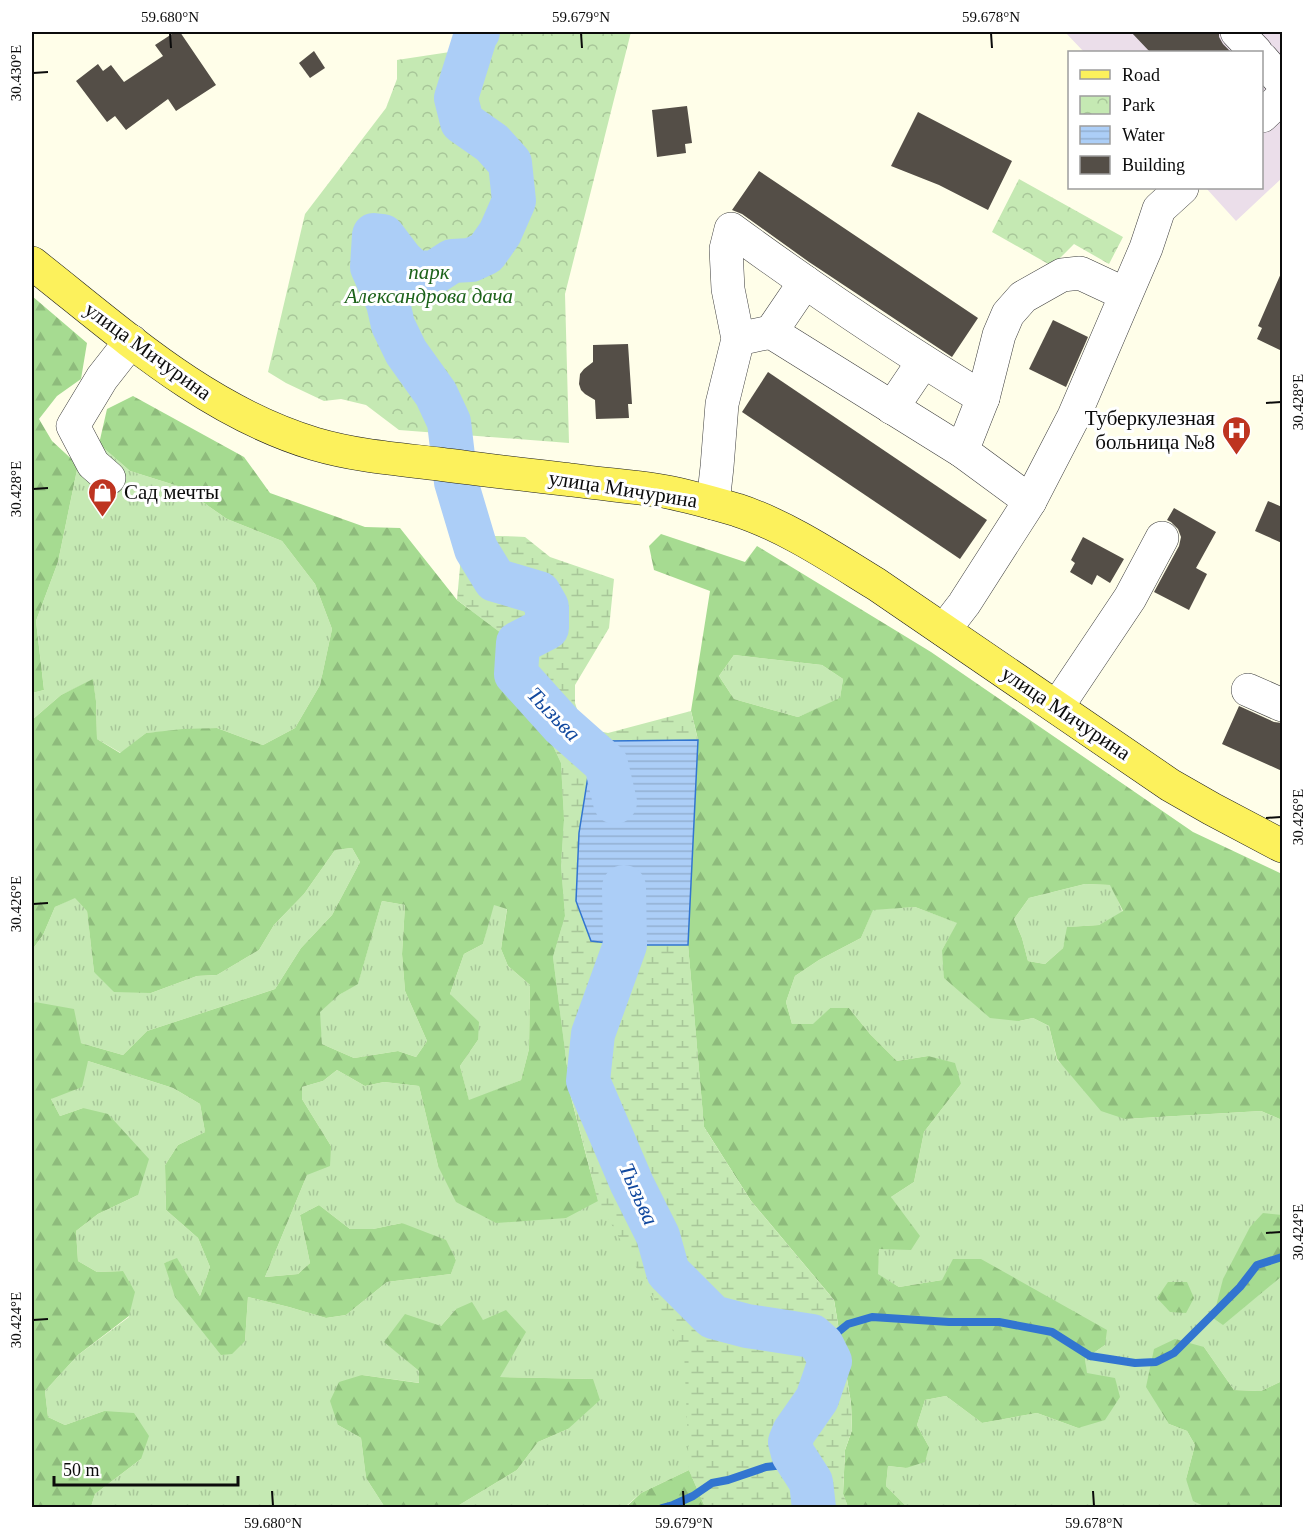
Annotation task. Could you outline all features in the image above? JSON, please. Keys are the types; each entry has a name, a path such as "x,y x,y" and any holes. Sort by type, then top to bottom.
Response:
{"main road":[{"name":"улица Мичурина","path":"32,263 166,369 201,392 284,434 365,456 655,490 713,503 764,521 818,549 876,584 1170,785 1282,846"}],"lane":[{"path":"1237,32 1255,51"},
{"path":"1263,60 1282,82"},
{"path":"1263,115 1282,97"},
{"path":"945,630 1030,501 1074,416 1146,248 1159,209 1181,189"},
{"path":"713,503 722,404 738,339 728,289 726,249 731,229 923,362 983,398"},
{"path":"962,451 983,398 999,334 1008,314 1023,297 1062,275 1080,273 1125,294"},
{"path":"738,339 771,332 805,282"},
{"path":"771,332 962,451 1030,501"},
{"path":"109,478 93,464 74,426 102,378 131,341"},
{"path":"892,408 923,362"},
{"path":"1057,707 1130,598 1162,538"},
{"path":"1248,690 1282,705"}],"shaded area":[{"path":"1065,32 1282,32 1282,178 1236,221 1207,189 1263,189 1263,51 1083,51"}],"green space":[{"name":"парк Александрова дача","path":"462,32 631,32 565,294 569,443 399,430 366,405 341,399 324,401 268,372 305,214 386,108 397,79 397,60 463,50"},
{"path":"1019,179 1123,237 1109,264 1074,244 1052,266 992,232"},
{"path":"32,296 87,343 81,379 57,396 39,419 52,441 78,465 58,562 36,621 44,690 32,693"},
{"path":"133,396 244,457 270,493 365,527 400,528 457,600 509,639 516,690 545,729 561,763 564,820 561,865 565,916 553,957 571,1097 598,1201 566,1218 496,1223 456,1202 438,1166 419,1086 384,1082 365,1086 337,1070 323,1081 302,1087 302,1099 331,1146 330,1166 307,1175 265,1277 298,1274 310,1263 300,1215 319,1205 350,1229 373,1229 402,1223 446,1240 456,1260 451,1274 387,1282 346,1315 326,1318 248,1297 245,1341 232,1354 221,1355 175,1297 164,1263 177,1258 200,1296 210,1267 198,1238 166,1210 165,1165 178,1145 205,1132 200,1104 173,1088 88,1061 82,1087 51,1099 60,1116 83,1108 108,1114 149,1159 138,1195 98,1214 76,1231 78,1261 97,1272 123,1271 135,1292 129,1316 78,1355 45,1391 48,1417 65,1425 104,1411 134,1413 149,1436 141,1459 95,1494 91,1507 32,1507 32,1005 35,1002 74,1009 81,1043 123,1055 147,1031 275,989 301,948 332,915 360,862 352,848 335,850 304,894 274,925 259,950 217,975 197,976 151,993 114,992 94,972 87,911 75,898 55,907 43,935 32,950 32,720 61,695 93,679 97,739 120,753 146,733 183,729 217,728 263,745 295,728 320,685 332,629 315,584 282,541 227,519 181,487 130,471 99,444 107,409","holes":["382,901 405,905 402,954 405,991 427,1041 416,1057 398,1051 354,1058 322,1044 320,1012 339,995 358,984","494,905 507,909 501,949 508,966 530,985 529,1049 521,1080 469,1100 460,1066 478,1040 479,1022 450,994 464,954 483,944"]},
{"path":"99,444 130,471 181,487 227,519 282,541 315,584 332,629 320,685 295,728 263,745 217,728 146,733 121,753 97,739 93,680 61,695 32,720 32,693 44,690 36,621 58,562 78,465"},
{"path":"661,534 745,562 757,546 931,652 1193,832 1282,874 1282,1120 1261,1111 1125,1119 1101,1111 1057,1059 1049,1026 1033,1018 1019,1021 990,1018 944,978 942,950 957,923 915,907 873,910 861,938 819,960 795,976 786,1002 792,1024 813,1024 830,1008 849,1008 870,1034 897,1061 928,1056 955,1063 961,1084 924,1132 914,1182 891,1197 920,1236 911,1250 879,1249 878,1274 899,1287 942,1280 953,1259 981,1259 1107,1330 1105,1345 1085,1359 1087,1373 1115,1378 1120,1397 1105,1420 1078,1428 1037,1413 982,1423 946,1396 925,1400 917,1425 929,1447 925,1462 906,1468 888,1466 886,1486 907,1507 848,1507 843,1494 845,1450 852,1430 851,1403 834,1300 751,1201 704,1127 688,945 698,740 691,711 710,591 654,570 649,546","holes":["734,655 822,665 843,679 840,698 798,717 734,699 719,676","1085,884 1110,885 1123,911 1099,925 1067,927 1063,948 1045,964 1028,961 1014,919 1029,898"]},
{"path":"459,535 525,537 527,611 664,964 688,945 704,1127 848,1507 705,1507 689,1470 641,1493 625,1507 456,1507 517,1470 538,1442 568,1429 593,1379 499,1377 483,1320 456,1309 441,1326 384,1341 419,1371 420,1383 362,1375 338,1425 361,1438 366,1478 384,1506 388,1507 91,1507 95,1494 141,1459 104,1411 65,1425 48,1417 45,1391 78,1355 129,1317 123,1271 97,1272 78,1261 76,1231 98,1214 138,1195 83,1108 60,1116 51,1099 88,1061 173,1088 200,1104 205,1132 178,1145 165,1165 166,1210 198,1238 210,1267 200,1296 177,1259 164,1263 245,1341 248,1297 326,1318 346,1315 387,1282 451,1274 456,1259 402,1223 373,1229 350,1229 319,1205 300,1215 310,1263 298,1274 265,1277 307,1175 331,1146 302,1099 302,1087 323,1081 337,1070 365,1086 384,1082 419,1086 438,1166 597,1201 460,567"},
{"path":"459,535 525,537 550,557 614,579 609,628 575,685 575,703 583,728 608,733 691,711 698,740 607,741 592,751 579,833 576,901 591,941 625,945 688,945 704,1127 751,1201 834,1300 851,1403 852,1430 845,1450 843,1494 848,1507 705,1507 689,1470 684,1350 598,1201 571,1097 553,957 565,916 561,865 564,820 561,763 545,729 516,690 509,639 457,600 460,567"},
{"path":"734,655 822,665 843,679 840,699 798,717 734,699 719,676"},
{"path":"352,848 360,862 332,915 301,948 275,989 147,1031 123,1055 81,1043 35,1002 32,1005 32,950 43,935 55,907 75,897 87,910 94,972 151,993 197,976 217,975 259,950 274,925 304,894 335,850"},
{"path":"1085,884 1111,885 1123,912 1099,925 1068,927 1063,948 1045,964 1028,961 1014,919 1029,898"},
{"path":"382,901 405,905 402,954 405,991 427,1041 416,1057 398,1051 354,1058 322,1044 319,1012 358,983"},
{"path":"493,904 507,908 501,949 508,966 530,985 529,1049 521,1080 469,1101 460,1066 478,1040 450,994 464,954 483,944"},
{"path":"915,907 958,923 942,950 1019,1021 1033,1018 1049,1026 1057,1060 1125,1119 1261,1111 1282,1120 1282,1381 1261,1391 1234,1390 1204,1347 1169,1424 1187,1431 1195,1445 1186,1479 1206,1507 907,1507 886,1486 888,1466 906,1468 929,1447 917,1425 925,1400 946,1396 982,1423 1037,1413 1078,1428 1086,1373 1085,1359 1105,1345 942,1280 899,1287 877,1274 879,1249 911,1249 891,1197 914,1182 924,1132 961,1084 928,1056 897,1061 870,1034 849,1008 830,1008 814,1024 792,1024 786,1002 795,976 819,960 861,938 873,909"},
{"path":"1263,1213 1282,1215 1282,1276 1223,1325 1213,1318 1223,1279 1250,1227"},
{"path":"1168,1282 1187,1282 1194,1298 1186,1313 1170,1312 1157,1298"},
{"path":"472,1302 483,1320 506,1310 526,1332 500,1377 593,1379 600,1400 568,1429 538,1442 517,1470 456,1507 388,1508 384,1506 366,1478 361,1438 338,1425 330,1401 339,1382 362,1375 419,1383 419,1371 384,1342 405,1314 441,1326 456,1309"},
{"path":"1175,1339 1204,1347 1234,1390 1261,1391 1282,1381 1282,1507 1206,1507 1193,1501 1186,1479 1195,1445 1187,1431 1169,1424 1146,1387 1154,1349"},
{"path":"689,1470 705,1507 625,1508 641,1493"}],"water":[{"path":"698,740 688,945 625,945 591,941 576,901 579,833 592,751 607,741"}],"building":[{"path":"175,32 180,32 216,85 176,111 168,99 126,130 115,116 107,122 76,81 98,64 103,71 111,65 124,82 163,56 155,45"},
{"path":"1131,32 1219,32 1223,44 1230,51 1149,51"},
{"path":"314,51 325,68 310,78 299,63"},
{"path":"687,106 692,143 685,144 686,153 657,157 652,110"},
{"path":"918,112 1012,161 988,210 939,185 891,166"},
{"path":"759,171 978,318 952,357 809,262 742,214 732,210"},
{"path":"1282,271 1282,351 1257,339 1262,328 1258,326"},
{"path":"1053,320 1088,337 1066,387 1029,369"},
{"path":"628,344 632,404 628,404 629,418 596,419 595,400 581,390 580,374 593,362 593,345"},
{"path":"768,372 987,520 960,559 742,412"},
{"path":"1268,501 1282,507 1282,543 1255,531"},
{"path":"1174,508 1216,532 1196,568 1207,574 1189,610 1154,592 1179,546 1181,537 1178,529 1167,520"},
{"path":"1083,537 1124,559 1110,583 1097,575 1092,585 1070,572 1075,563 1071,560"},
{"path":"1239,706 1274,722 1282,723 1282,771 1222,744"}],"waterway":[{"name":"Тызьва","path":"478,32 456,98 462,122 492,143 510,163 514,201 500,233 486,253 471,260 452,261 435,272 415,273 402,261 383,236 374,235 372,267 388,303 393,325 406,352 436,394 449,422 456,482 476,549 495,580 539,593 547,607 547,628 518,643 516,674 562,725 606,764 615,802"},
{"name":"Тызьва","path":"624,887 625,945 593,1034 588,1081 632,1184 658,1236 668,1272 713,1317 747,1326 812,1336 822,1345 830,1361 817,1399 794,1432 790,1442 793,1454 811,1482 814,1508"},
{"path":"822,1345 848,1324 872,1317 949,1322 999,1322 1052,1332 1090,1356 1135,1363 1156,1362 1174,1353 1240,1287 1257,1265 1282,1257"},
{"path":"662,1508 693,1496 712,1483 766,1467 784,1465 803,1469"}],"place":[{"name":"Туберкулезная больница №8","path":"1236,456"},
{"name":"Сад мечты","path":"103,518"}]}
